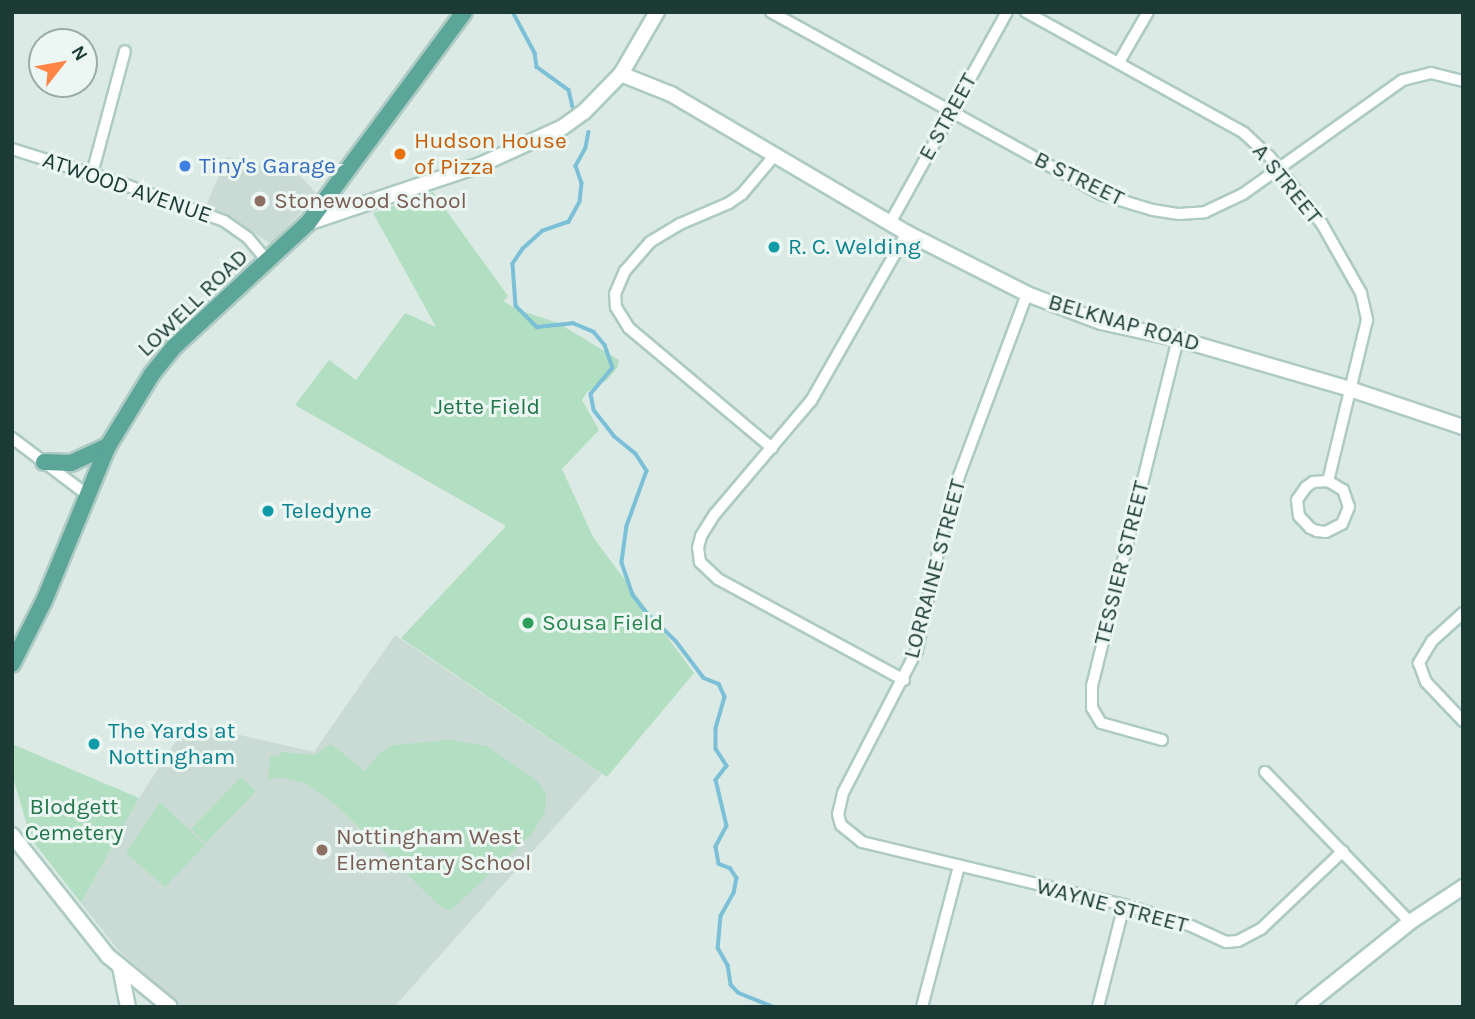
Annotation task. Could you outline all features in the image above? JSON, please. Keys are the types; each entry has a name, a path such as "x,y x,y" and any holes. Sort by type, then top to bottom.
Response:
{"main road":[{"name":"LOWELL ROAD","path":"12,664 44,601 108,446 146,383 175,346 308,223 464,12"},
{"path":"44,462 71,463 108,446"}],"street":[{"path":"308,223 522,148 562,127 584,111 621,74 656,12"},
{"name":"B STREET","path":"771,12 1103,195 1153,210 1192,213 1217,208 1279,169 1410,77 1431,73 1463,81"},
{"name":"E STREET","path":"890,223 1007,12"},
{"name":"A STREET","path":"1026,12 1244,133 1279,169 1322,224 1361,293 1367,320 1366,334 1328,481"},
{"path":"1119,62 1148,12"},
{"path":"92,174 125,51"},
{"name":"BELKNAP ROAD","path":"621,74 671,94 907,233 1027,294 1101,322 1178,339 1350,389 1463,427"},
{"name":"ATWOOD AVENUE","path":"12,149 92,174 223,221 248,238 268,262"},
{"path":"772,448 629,328 616,307 615,294 625,271 650,242 742,194 775,155"},
{"path":"904,680 718,579 700,562 701,536 708,524 811,401 907,233"},
{"name":"LORRAINE STREET","path":"850,834 841,825 839,803 904,680 916,650 955,488 1027,294"},
{"name":"TESSIER STREET","path":"1163,740 1101,723 1092,708 1092,686 1178,339"},
{"path":"12,438 86,495"},
{"path":"1328,481 1343,491 1349,507 1347,516 1335,529 1317,531 1303,523 1297,500 1300,493 1312,482 1328,481"},
{"path":"1463,613 1432,641 1419,663 1426,682 1463,721"},
{"path":"1265,772 1410,922"},
{"name":"WAYNE STREET","path":"850,834 862,842 1124,905 1189,925 1226,942 1238,941 1261,929 1343,850"},
{"path":"12,835 87,932 120,967 170,1007"},
{"path":"922,1007 959,866"},
{"path":"1304,1007 1410,922 1463,887"},
{"path":"1098,1007 1124,905"},
{"path":"120,967 128,1007"}],"shaded area":[{"name":"Stonewood School","path":"227,157 299,175 318,195 271,244 231,218 205,208"},
{"name":"Nottingham West Elementary School","path":"395,635 602,774 394,1007 183,1007 118,950 81,903 139,798 188,723 314,752"}],"green space":[{"name":"Jette Field","path":"433,192 508,296 503,301 516,309 558,323 619,360 618,367 607,380 587,392 582,400 599,430 562,469 593,537 694,673 607,777 401,638 506,526 295,405 329,360 356,380 405,313 436,327 373,213"},
{"path":"449,740 487,746 537,781 546,794 545,812 532,834 450,911 441,907 337,806 307,784 280,777 268,780 270,756 279,757 280,752 315,755 331,744 365,771 380,753 394,745"},
{"name":"Blodgett Cemetery","path":"12,744 139,798 81,903 31,839 12,774"},
{"path":"241,777 256,791 206,843 191,829"},
{"path":"160,802 205,845 165,887 126,853"}],"waterway":[{"path":"513,12 535,53 537,67 569,90 573,107"},
{"path":"589,132 586,148 576,166 582,183 580,202 569,222 543,231 523,249 513,264 516,306 537,327 573,323 594,332 605,345 613,368 591,394 594,410 614,436 636,454 647,471 627,526 622,563 633,595 676,641 704,678 719,684 725,697 716,729 716,749 727,766 716,780 727,826 716,847 719,864 730,868 737,878 734,893 721,916 718,948 728,965 731,985 739,993 774,1007"}],"place":[{"name":"Hudson House of Pizza","path":"400,154"},
{"name":"Tiny's Garage","path":"185,166"},
{"name":"Stonewood School","path":"260,201"},
{"name":"R. C. Welding","path":"774,247"},
{"name":"Teledyne","path":"268,511"},
{"name":"Sousa Field","path":"528,623"},
{"name":"The Yards at Nottingham","path":"94,744"},
{"name":"Nottingham West Elementary School","path":"322,850"}]}
